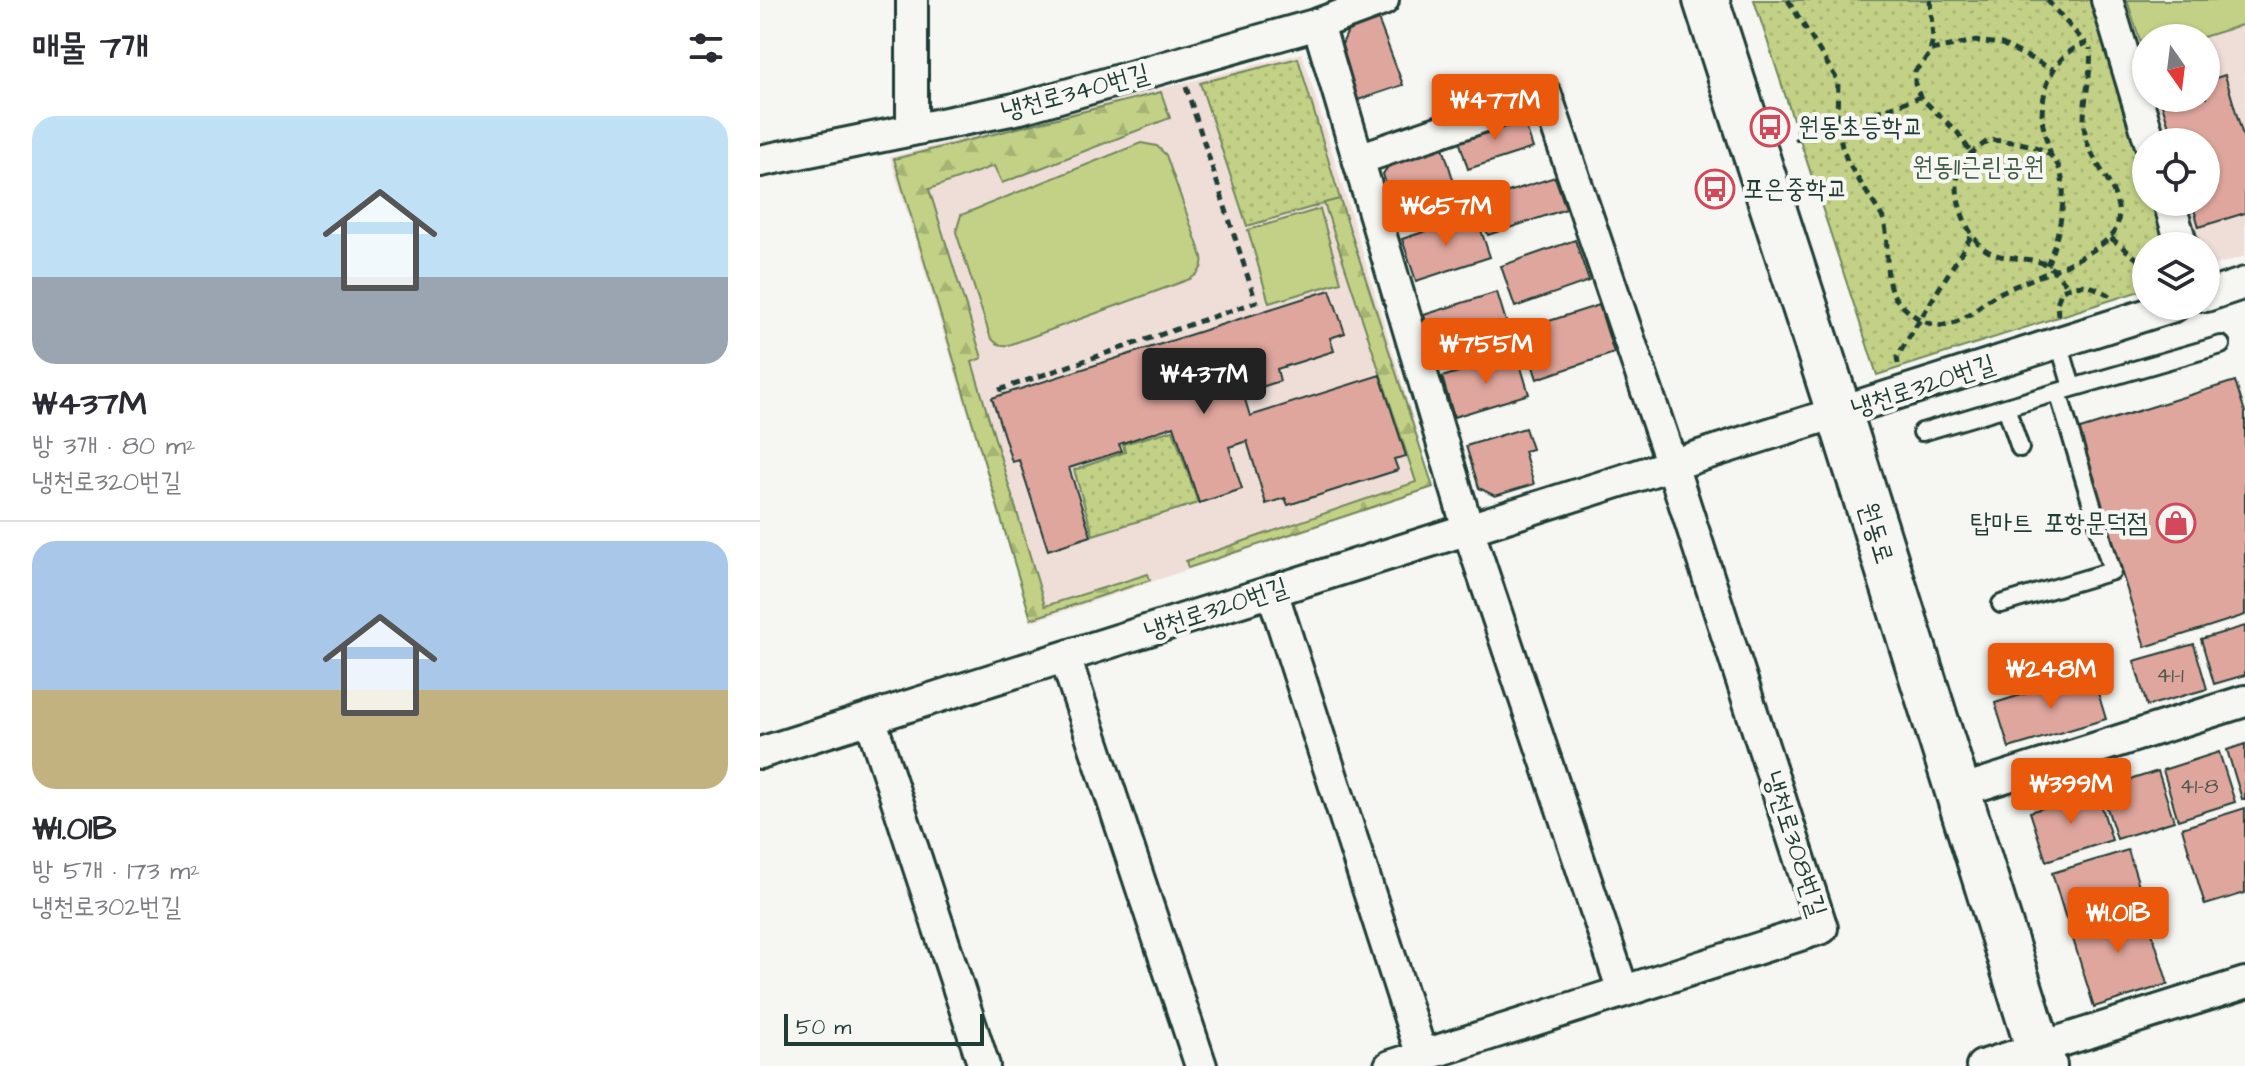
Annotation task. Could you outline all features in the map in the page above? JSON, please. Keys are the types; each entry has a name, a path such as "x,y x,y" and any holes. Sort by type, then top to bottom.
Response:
{"street":[{"path":"912,0 912,130"},
{"name":"냉천로340번길","path":"760,161 1020,108 1318,24 1383,0"},
{"name":"원동로","path":"1706,0 2041,1057"},
{"path":"2107,0 2098,40 2143,128"},
{"path":"1318,24 1468,529 1623,991"},
{"path":"1359,159 1546,95 1672,465"},
{"path":"2220,291 2245,283"},
{"name":"냉천로320번길","path":"760,753 1839,412 2061,333 2132,316"},
{"name":"냉천로308번길","path":"1390,1066 1822,928 1672,465"},
{"path":"1272,591 1422,1056"},
{"path":"1065,657 1201,1066"},
{"path":"1957,792 2245,701"},
{"path":"870,718 984,1066"},
{"path":"1982,1066 2041,1057 2245,983"}],"lane":[{"path":"2001,604 2112,571 2065,389 2061,333"},
{"path":"1922,432 2221,345"},
{"path":"2006,407 2020,448"}],"path":[{"path":"1788,0 1838,81 1838,125 1842,147 1848,163 1887,228 1889,286 1896,300 1929,324 1942,325 1959,320 1991,297 2053,271 2111,238 2118,224 2117,205 2113,190 2087,141 2083,116 2098,40"},
{"path":"1930,0 1933,39 1929,55 1915,71 1915,84 1920,97 1958,133 1972,154"},
{"path":"2047,0 2098,40"},
{"path":"2088,30 2098,40"},
{"path":"2047,265 2055,247 2064,186 2061,173 2051,156 2042,119 2052,69 2065,54 2098,40"},
{"path":"1931,50 1974,41 2002,44 2052,69"},
{"path":"999,390 1256,302 1186,86"},
{"path":"1795,140 1920,97"},
{"path":"2051,156 2030,145 1989,140 1964,160 1957,174 1958,198 1964,221 1987,251 2047,265 2069,287"},
{"path":"1900,371 1897,357 1972,235"},
{"path":"2111,238 2132,255"},
{"path":"2061,333 2057,303 2062,290 2076,284 2094,287 2125,303"}],"shaded area":[{"path":"2117,0 2245,0 2245,256 2220,264 2220,232 2186,232 2181,216 2220,216 2220,128 2155,128 2150,112 2220,112 2220,24 2132,24 2132,51"},
{"path":"1302,53 1434,488 1031,622 890,157"}],"green space":[{"name":"원동11근린공원","path":"1754,0 2096,0 2136,128 2132,128 2132,216 2162,216 2168,232 2132,232 2132,293 1877,375"},
{"path":"2127,0 2245,0 2245,24 2220,32 2220,24 2135,24"},
{"path":"1298,58 1340,199 1247,226 1200,83"},
{"path":"1161,92 1170,118 1002,183 994,166 929,189 982,358 972,362 1045,606 1148,574 1150,580 1031,619 894,159"},
{"path":"1141,143 1157,146 1166,155 1202,257 1198,272 1190,279 1009,345 996,343 990,336 956,232 961,215"},
{"path":"1340,199 1433,487 1188,568 1186,561 1416,482 1324,203"},
{"path":"1320,209 1341,282 1269,303 1248,230"},
{"path":"1173,430 1198,503 1093,535 1074,470 1125,452 1123,444"}],"building":[{"path":"1378,19 1403,85 1358,100 1340,49 1349,28"},
{"path":"2225,75 2245,143 2245,213 2199,227 2196,216 2220,216 2220,128 2170,128 2164,112 2220,112 2220,77"},
{"path":"1522,115 1533,148 1468,169 1458,137"},
{"path":"1442,144 1457,192 1394,210 1383,174 1393,159"},
{"path":"1555,177 1566,209 1488,235 1477,202"},
{"path":"1476,215 1490,257 1416,281 1402,239"},
{"path":"1575,240 1589,281 1515,307 1501,266"},
{"path":"1330,290 1345,333 1330,338 1334,351 1277,369 1280,381 1243,393 1250,416 1380,375 1406,456 1394,459 1398,470 1288,505 1285,498 1266,504 1247,441 1229,447 1242,489 1199,503 1174,426 1119,444 1122,451 1069,468 1091,536 1048,550 1019,460 1012,462 992,398"},
{"path":"1497,292 1508,328 1435,352 1424,315"},
{"path":"1599,305 1614,353 1537,379 1521,330"},
{"path":"1517,354 1529,394 1454,417 1442,377"},
{"name":"탑마트 포항문덕점","path":"2235,381 2245,412 2245,615 2145,647 2077,430"},
{"path":"1525,428 1532,449 1524,451 1534,484 1495,496 1479,488 1466,446"},
{"path":"2245,626 2245,675 2214,684 2201,639"},
{"path":"2194,644 2207,689 2147,706 2134,661"},
{"path":"2092,673 2106,719 2009,748 1995,703"},
{"path":"2245,744 2245,799 2242,799 2227,750"},
{"path":"2219,752 2235,802 2178,820 2163,770"},
{"path":"2158,771 2174,821 2117,839 2101,789"},
{"path":"2097,791 2112,840 2046,861 2030,812"},
{"path":"2245,808 2245,893 2205,905 2182,828"},
{"path":"2128,850 2142,895 2066,919 2052,873"},
{"path":"2143,903 2168,984 2094,1007 2069,926"}],"place":[{"name":"원동초등학교","path":"1770,127"},
{"name":"포은중학교","path":"1715,189"},
{"name":"탑마트 포항문덕점","path":"2176,523"}]}
